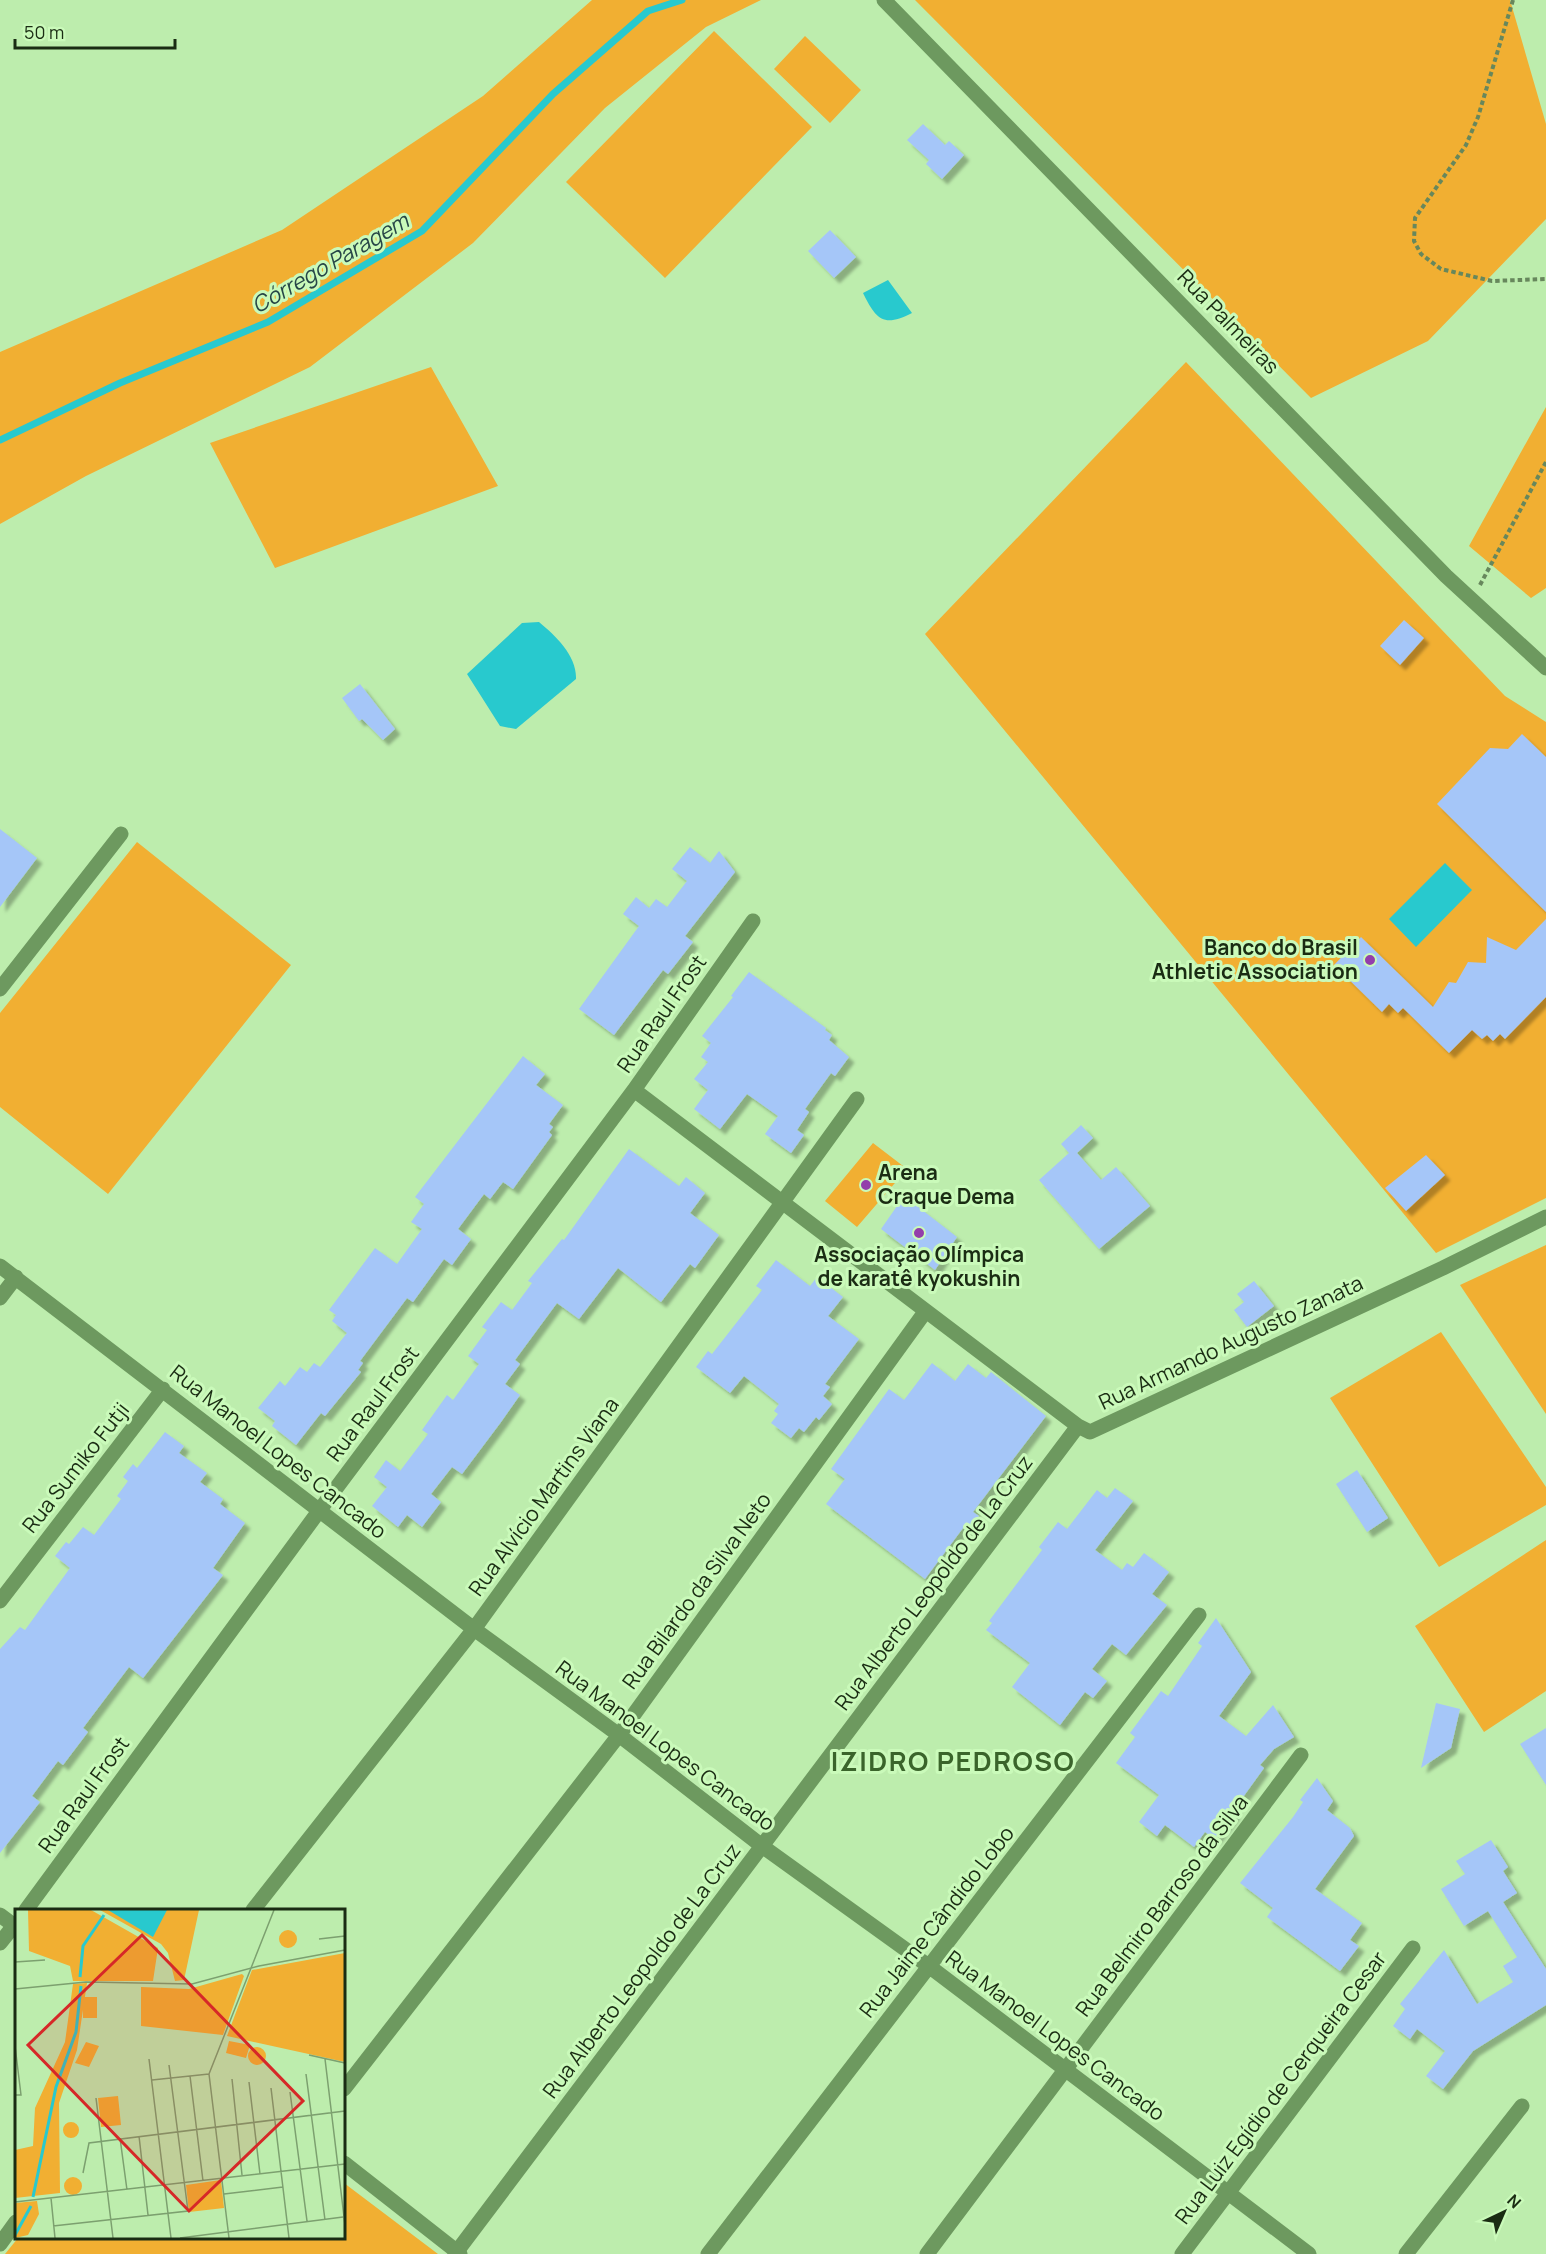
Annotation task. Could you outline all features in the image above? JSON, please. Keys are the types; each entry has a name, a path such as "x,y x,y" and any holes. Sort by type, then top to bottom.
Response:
{"street":[{"name":"Rua Palmeiras","path":"884,0 1472,601 1546,668"},
{"path":"0,989 121,834"},
{"name":"Rua Raul Frost","path":"27,1909 319,1511 634,1090 753,921"},
{"name":"Rua Armando Augusto Zanata","path":"634,1090 925,1312 1078,1426 1090,1431 1443,1268 1546,1217"},
{"name":"Rua Alvício Martins Viana","path":"255,1909 474,1629 857,1099"},
{"name":"Rua Manoel Lopes Cancado","path":"0,1266 474,1629 619,1735 762,1846 930,1967 1309,2254"},
{"path":"0,1298 16,1277"},
{"name":"Rua Bilardo da Silva Neto","path":"345,2088 619,1735 925,1312"},
{"name":"Rua Sumiko Futji","path":"0,1601 163,1389"},
{"name":"Rua Alberto Leopoldo de La Cruz","path":"457,2253 1078,1426"},
{"name":"Rua Jaime Cândido Lobo","path":"708,2254 1199,1615"},
{"name":"Rua Belmiro Barroso da Silva","path":"927,2254 1301,1755"},
{"path":"0,1915 15,1924"},
{"path":"0,1943 15,1926"},
{"name":"Rua Luiz Egídio de Cerqueira Cesar","path":"1182,2254 1413,1947"},
{"path":"1406,2254 1522,2106"},
{"path":"345,2164 457,2253"},
{"path":"0,2244 15,2223"}],"path":[{"path":"1514,0 1478,117 1466,145 1415,218 1414,241 1421,254 1441,269 1491,281 1546,279"},
{"path":"1472,601 1546,462"}],"shaded area":[{"path":"592,0 761,0 706,27 605,108 473,243 310,367 86,476 0,524 0,352 282,230 483,96"},
{"path":"915,0 1510,0 1546,124 1546,219 1428,341 1311,398"},
{"path":"714,31 812,127 665,278 566,182"},
{"path":"805,36 861,90 830,123 774,69"},
{"name":"Banco do Brasil Athletic Association","path":"1186,362 1505,696 1546,722 1546,1198 1436,1253 925,634"},
{"path":"431,367 498,486 275,568 210,443"},
{"path":"1546,407 1546,588 1531,598 1469,546"},
{"path":"137,842 291,965 108,1194 0,1107 0,1013"},
{"name":"Arena Craque Dema","path":"873,1143 907,1169 857,1227 825,1201"},
{"path":"1546,1245 1546,1414 1460,1285"},
{"path":"1441,1332 1546,1487 1546,1505 1439,1567 1330,1398"},
{"path":"1546,1540 1546,1691 1484,1732 1415,1626"},
{"path":"345,2184 438,2254 5,2254 17,2239 345,2239"}],"water":[{"path":"888,280 912,313 902,318 887,320 877,315 872,309 863,293"},
{"path":"539,622 564,647 573,662 576,679 516,729 500,726 467,674 522,623"},
{"path":"1445,863 1472,890 1416,947 1389,919"}],"building":[{"path":"923,124 945,145 949,141 964,155 942,179 926,164 929,160 907,140"},
{"path":"830,230 856,257 834,278 808,251"},
{"path":"1404,620 1424,638 1400,665 1380,646"},
{"path":"360,684 395,729 383,740 362,719 359,721 342,698"},
{"path":"1522,734 1546,757 1546,912 1437,804 1490,748 1508,749"},
{"path":"0,829 37,858 0,907"},
{"path":"690,847 710,863 719,851 735,872 685,936 693,942 668,974 663,970 614,1035 579,1009 639,926 623,914 636,897 649,908 656,899 667,907 687,881 672,869"},
{"path":"1546,919 1546,997 1505,1039 1500,1034 1493,1041 1487,1035 1482,1039 1472,1030 1449,1053 1403,1008 1398,1013 1389,1004 1382,1012 1334,965 1361,937 1433,1007 1449,982 1456,983 1468,962 1486,963 1487,937 1516,950"},
{"path":"749,972 826,1028 825,1030 832,1035 829,1040 849,1057 835,1076 831,1073 805,1109 809,1112 797,1130 804,1135 791,1153 765,1134 778,1116 747,1094 720,1129 694,1109 708,1090 694,1079 708,1062 701,1057 711,1043 702,1036 733,997 731,996"},
{"path":"523,1056 545,1074 536,1085 563,1105 549,1124 553,1127 549,1132 552,1135 513,1189 503,1182 490,1199 484,1194 458,1229 471,1239 452,1265 444,1259 413,1302 407,1298 360,1361 363,1363 358,1370 361,1372 325,1416 321,1413 296,1445 272,1426 275,1421 258,1408 280,1381 285,1386 300,1367 307,1372 314,1363 320,1367 347,1333 332,1321 336,1315 329,1310 375,1248 397,1264 422,1229 411,1222 424,1204 415,1197"},
{"path":"1081,1125 1093,1138 1077,1153 1101,1180 1116,1167 1150,1206 1099,1249 1039,1180 1069,1153 1061,1144"},
{"path":"629,1149 679,1186 686,1177 705,1193 690,1213 719,1235 695,1268 690,1264 661,1302 618,1268 579,1319 557,1303 515,1360 520,1364 505,1384 520,1395 501,1422 462,1474 452,1467 431,1494 441,1502 422,1527 407,1515 398,1527 372,1506 387,1487 374,1477 386,1460 400,1471 428,1434 422,1430 447,1395 453,1400 479,1364 468,1356 487,1330 482,1327 501,1302 512,1310 532,1283 528,1281 562,1239 564,1240"},
{"path":"1426,1155 1445,1175 1406,1211 1385,1188"},
{"name":"Associação Olímpica de karatê kyokushin","path":"904,1196 957,1237 935,1270 881,1229"},
{"path":"776,1260 810,1286 817,1277 843,1297 828,1316 859,1339 825,1384 830,1387 823,1396 832,1404 819,1420 816,1417 804,1432 799,1428 791,1438 771,1423 778,1414 774,1411 779,1404 744,1376 730,1393 696,1367 708,1351 712,1354 762,1290 756,1286"},
{"path":"1254,1281 1274,1306 1247,1327 1234,1310 1244,1302 1237,1294"},
{"path":"932,1363 955,1381 968,1364 986,1378 991,1372 1046,1416 973,1512 979,1516 967,1531 963,1528 925,1579 826,1504 845,1479 831,1469 889,1389 904,1400"},
{"path":"165,1432 184,1446 179,1453 207,1473 200,1482 223,1499 220,1504 245,1523 213,1568 223,1575 143,1678 129,1667 83,1728 88,1732 63,1765 58,1761 32,1796 40,1802 0,1853 0,1649 20,1627 25,1630 70,1568 55,1556 66,1542 69,1544 83,1527 94,1535 121,1499 117,1496 128,1481 123,1477 133,1464 137,1468"},
{"path":"1357,1470 1388,1518 1367,1532 1336,1484"},
{"path":"1115,1488 1133,1501 1095,1550 1122,1570 1127,1563 1133,1567 1144,1553 1169,1572 1152,1594 1167,1605 1126,1655 1112,1644 1092,1669 1107,1681 1093,1698 1085,1692 1060,1725 1012,1687 1030,1663 986,1630 992,1623 989,1621 1042,1550 1039,1547 1058,1522 1067,1529 1097,1490 1107,1498"},
{"path":"1216,1618 1251,1672 1219,1716 1246,1736 1273,1705 1294,1737 1274,1749 1260,1765 1264,1768 1215,1839 1205,1832 1194,1847 1165,1825 1157,1836 1139,1822 1159,1795 1116,1763 1135,1737 1130,1733 1161,1691 1168,1696 1202,1646 1198,1643"},
{"path":"1436,1703 1460,1709 1451,1748 1421,1768"},
{"path":"1546,1728 1546,1785 1520,1744"},
{"path":"1317,1778 1333,1801 1327,1810 1350,1828 1354,1836 1315,1889 1362,1923 1350,1940 1359,1946 1340,1971 1267,1917 1273,1908 1240,1883 1293,1817 1303,1802 1300,1800"},
{"path":"1491,1840 1508,1867 1503,1871 1517,1893 1503,1902 1546,1969 1546,2005 1473,2051 1443,2089 1426,2076 1445,2051 1417,2029 1410,2039 1393,2026 1405,2009 1400,2004 1444,1950 1477,2004 1513,1982 1503,1966 1517,1957 1488,1911 1464,1926 1441,1889 1465,1874 1456,1861"}],"waterway":[{"name":"Córrego Paragem","path":"0,440 120,383 268,322 422,231 553,94 648,11 682,0"}],"place":[{"name":"Banco do Brasil Athletic Association","path":"1370,960"},
{"name":"Arena Craque Dema","path":"866,1185"},
{"name":"Associação Olímpica de karatê kyokushin","path":"919,1233"}],"district":[{"name":"IZIDRO PEDROSO","path":"953,1762"}]}
